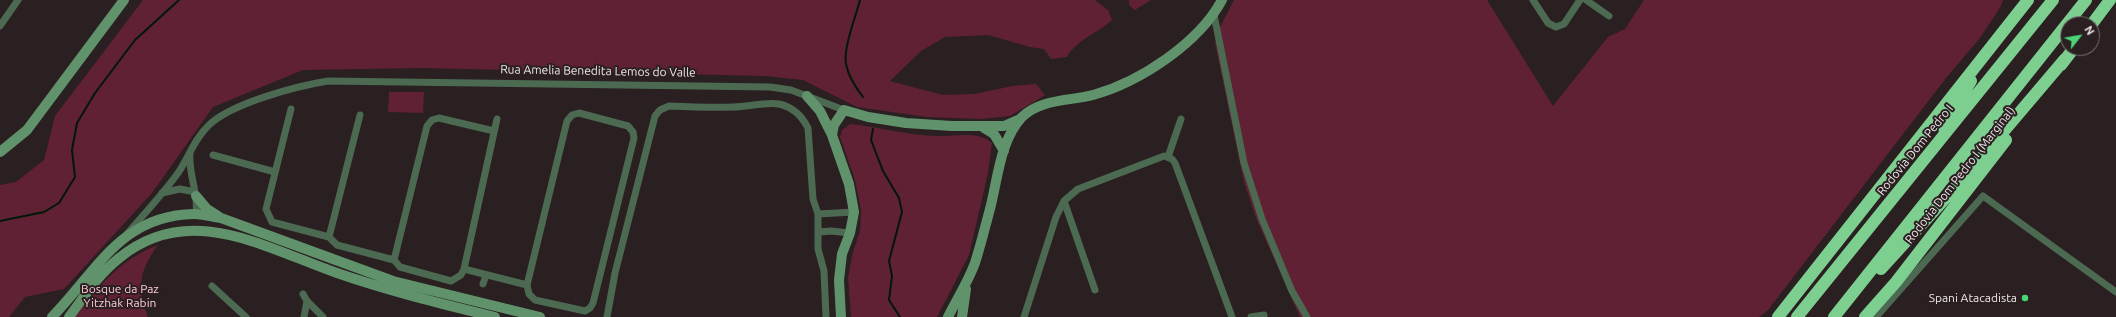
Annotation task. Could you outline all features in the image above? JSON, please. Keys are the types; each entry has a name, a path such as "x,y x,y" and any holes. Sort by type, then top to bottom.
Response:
{"highway":[{"name":"Rodovia Dom Pedro I","path":"1778,316 2028,0"},
{"name":"Rodovia Dom Pedro I","path":"1797,317 1903,188 2053,0"},
{"path":"1834,317 2086,0"},
{"path":"2098,16 2110,0"},
{"path":"1903,188 1955,109 1991,46"},
{"name":"Rodovia Dom Pedro I (Marginal)","path":"1865,317 1896,282 1987,165 2067,56"},
{"path":"1837,317 1964,178 2065,59"}],"street":[{"path":"0,26 18,0"},
{"path":"962,317 969,278 987,224 1004,151 1008,138 1020,119 1028,112 1039,106 1094,94 1126,82 1149,69 1198,34 1214,15 1222,0"},
{"path":"1534,0 1548,23 1556,28 1564,24 1580,0"},
{"path":"1586,0 1609,16"},
{"path":"0,152 27,130 121,2"},
{"path":"1214,15 1231,107 1251,184 1262,219 1292,291 1307,317"},
{"name":"Rua Amelia Benedita Lemos do Valle","path":"126,235 178,174 190,149 199,135 210,123 226,114 276,93 328,81 770,87 807,96 868,117 906,123 984,128 1004,126 1020,119"},
{"path":"807,96 820,111 832,135 849,184 854,212 850,234 842,254 839,280 841,317"},
{"path":"607,317 615,273 655,116 660,110 668,106 734,107 778,104 795,111 804,119 808,128 812,199 818,214 818,249 824,271 826,317"},
{"path":"291,109 266,209 272,222 329,237 337,245 394,260 400,268 450,280 456,279 464,269 497,119"},
{"path":"832,135 834,125 844,110"},
{"path":"579,113 628,126 634,138 593,303 590,308 585,311 535,300 529,294 527,285 568,121 572,115 579,113"},
{"path":"329,237 360,115"},
{"path":"394,260 427,126 432,120 439,118 494,131"},
{"path":"1168,157 1181,119"},
{"path":"984,128 994,134 1004,151"},
{"path":"182,232 193,224 196,214 195,194 190,175 190,149"},
{"path":"213,155 275,172"},
{"path":"1024,317 1056,217 1064,200 1078,189 1160,157 1168,157 1175,163 1232,317"},
{"path":"161,194 180,189 195,194 207,209 221,218"},
{"path":"1876,317 1984,196 2116,292"},
{"path":"1064,200 1095,290"},
{"path":"818,214 854,212"},
{"path":"52,317 93,268 126,235 152,222 174,215 196,214 221,218 393,281 540,317"},
{"path":"69,317 103,273 118,259 134,248 148,242 182,232 197,230 222,232 245,238 374,286 495,317"},
{"path":"819,232 831,231 850,234"},
{"path":"464,269 527,285"},
{"path":"483,284 486,275"},
{"path":"948,317 969,278"},
{"path":"212,286 246,317"},
{"path":"304,294 307,301 323,317"},
{"path":"304,317 307,301"},
{"path":"1250,317 1264,315"}],"green space":[{"path":"143,0 1095,0 1108,10 1112,20 1082,41 1067,57 1051,59 1044,49 1030,47 988,35 945,37 921,51 890,81 943,95 975,94 1012,86 1036,84 1045,95 1010,116 982,119 927,117 857,107 803,80 765,76 422,68 303,70 213,107 152,193 64,289 25,297 9,317 0,317 0,185 16,182 44,160 55,116"},
{"path":"1129,0 1151,0 1135,10 1129,5"},
{"path":"1234,0 1487,0 1553,106 1608,37 1625,29 1644,0 2003,0 2001,6 1980,38 1946,78 1768,310 1759,317 1300,317 1256,218 1244,182 1233,130 1215,43 1220,27"},
{"path":"389,92 424,92 423,113 388,112"},
{"path":"850,124 924,135 972,135 986,139 992,143 988,173 969,255 937,317 851,317 848,277 853,252 860,231 861,210 855,180 840,137 842,130"},
{"name":"Bosque da Paz Yitzhak Rabin","path":"158,245 147,263 142,280 142,297 148,317 75,317 102,284 121,266 144,251"}],"waterway":[{"path":"0,221 44,212 59,203 75,177 72,150 77,123 95,93 135,40 179,0"},
{"path":"860,0 846,50 846,64 850,77 863,97"},
{"path":"873,129 871,140 883,171 899,198 902,212 889,261 892,276 889,300 900,317"}],"place":[{"name":"Spani Atacadista","path":"2025,298"}]}
